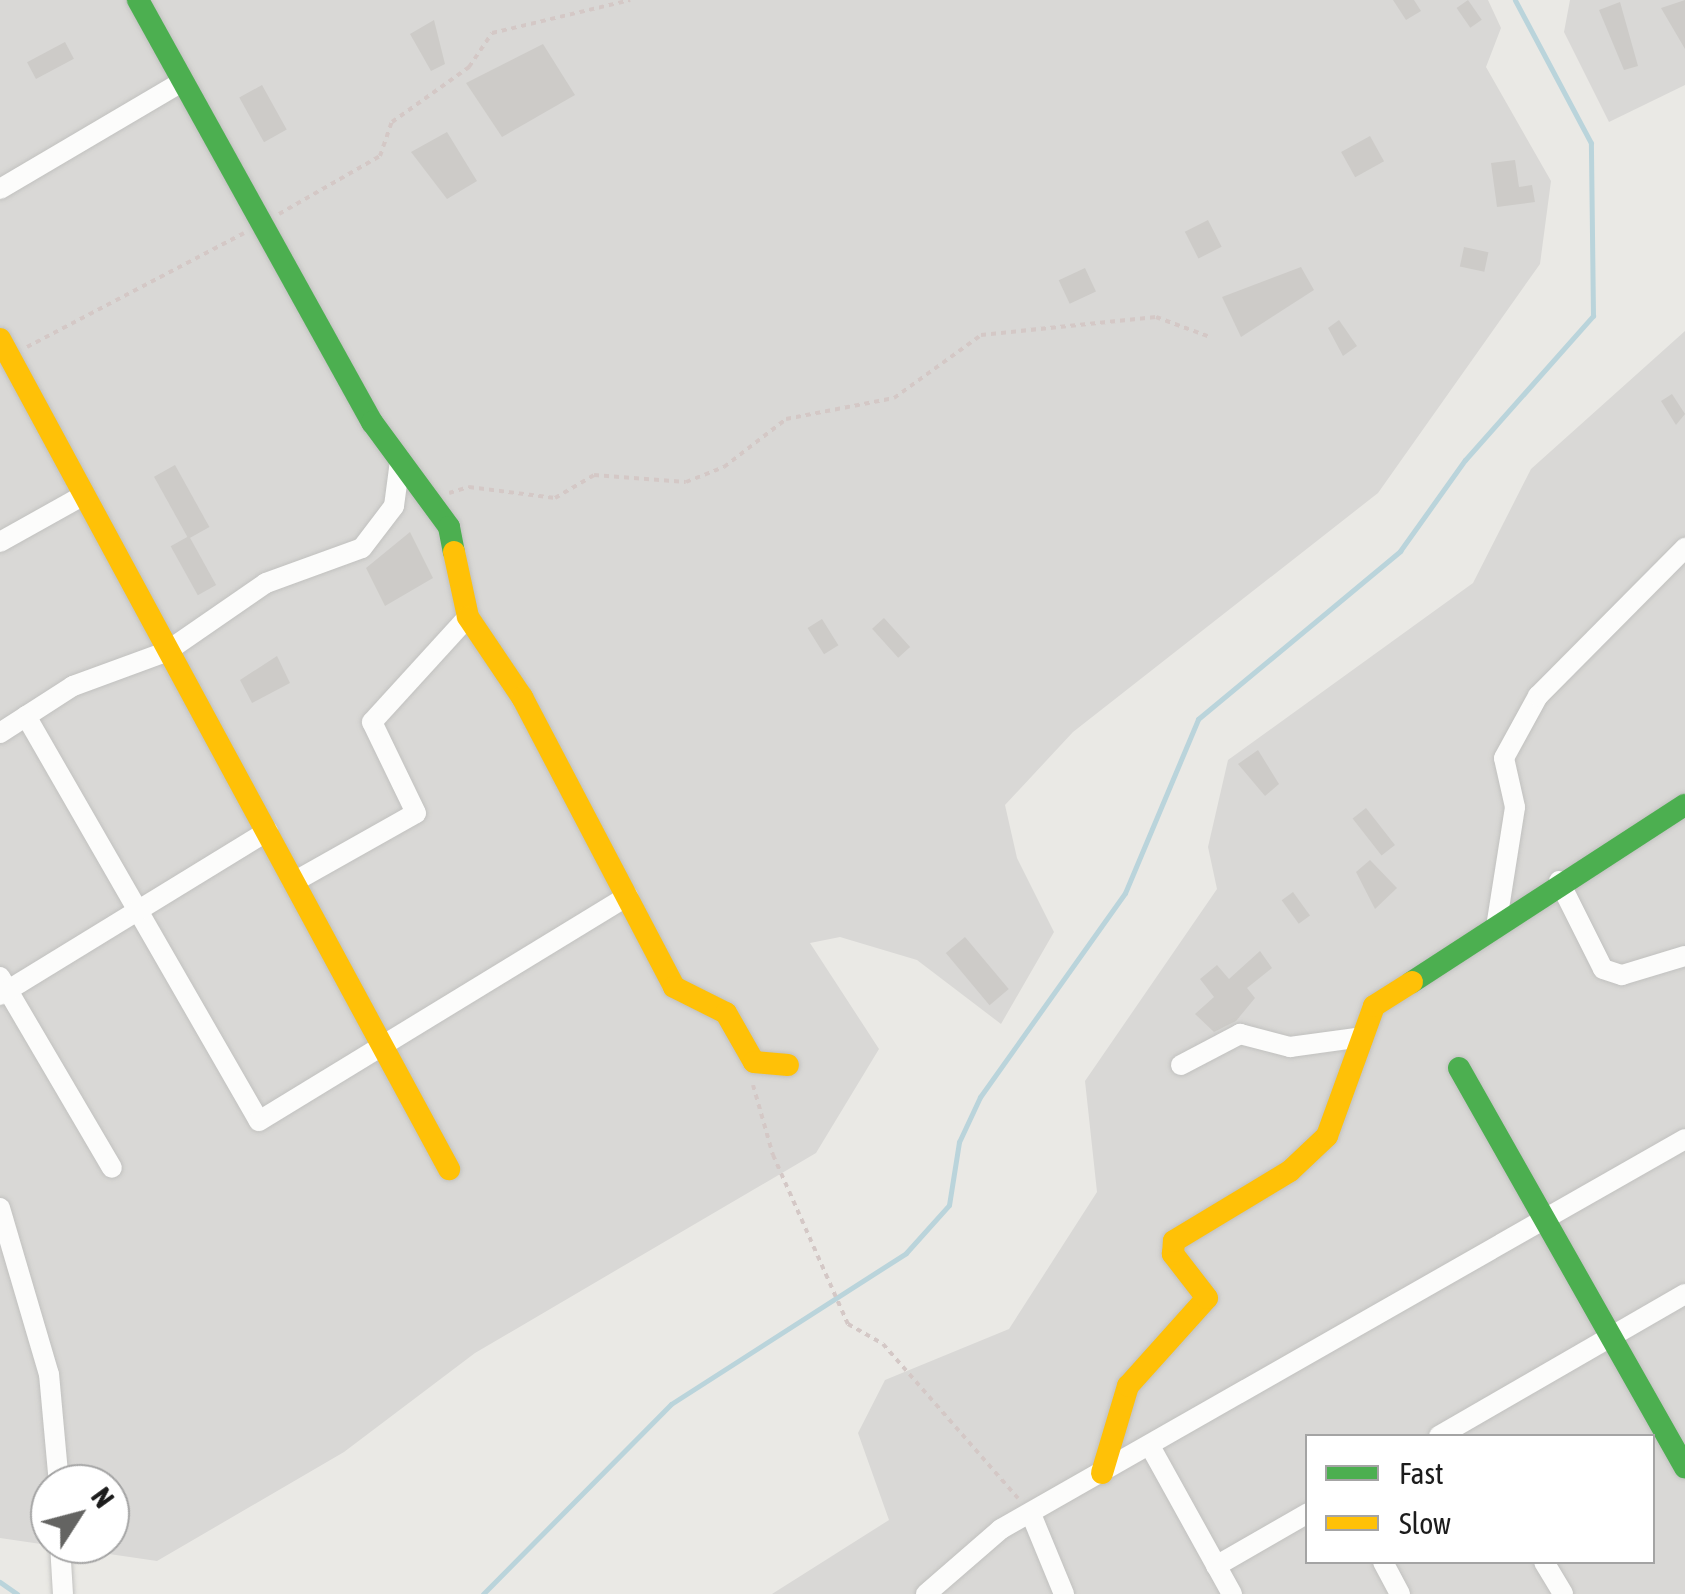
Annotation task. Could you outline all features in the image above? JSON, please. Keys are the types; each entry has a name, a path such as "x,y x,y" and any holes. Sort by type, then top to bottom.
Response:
{"street":[{"path":"138,0 261,224 400,462 430,499 462,564 468,617 522,697 678,994 726,1012 754,1062 788,1065"},
{"path":"0,189 183,81"},
{"path":"3,352 166,652 299,879 449,1169"},
{"path":"0,732 74,686 166,652 266,583 362,548 394,506 400,462"},
{"path":"0,542 84,495"},
{"path":"1497,921 1515,807 1503,761 1538,696 1685,548"},
{"path":"299,879 416,812 372,722 468,617"},
{"path":"26,716 133,914 259,1121 628,896"},
{"path":"1102,1473 1128,1386 1208,1298 1173,1254 1174,1240 1314,1152 1338,1114 1356,1038 1389,992 1559,881 1685,805"},
{"path":"112,1168 3,987 133,914 268,831"},
{"path":"1559,881 1602,969 1629,974 1685,956"},
{"path":"1181,1065 1240,1034 1290,1048 1356,1038"},
{"path":"1460,1068 1685,1468"},
{"path":"926,1594 964,1556 1031,1514 1685,1140"},
{"path":"0,1208 49,1374 56,1464"},
{"path":"1470,1429 1685,1294"},
{"path":"1150,1446 1232,1594"},
{"path":"1031,1514 1064,1594"},
{"path":"1216,1566 1305,1515"},
{"path":"61,1564 62,1594"},
{"path":"1384,1564 1400,1594"},
{"path":"1545,1564 1562,1594"}],"path":[{"path":"3,352 261,224 380,156 392,122 469,68 492,32 630,0"},
{"path":"430,499 469,487 555,498 594,475 686,482 724,468 786,419 894,398 981,334 1156,317 1210,337"},
{"path":"754,1062 748,1075 773,1155 848,1324 882,1344 1031,1514"}],"shaded area":[{"path":"0,0 1488,0 1501,28 1486,67 1551,181 1540,264 1378,493 1073,732 1005,805 1017,858 1054,932 1001,1024 917,960 840,937 810,943 879,1049 816,1153 475,1353 344,1452 157,1561 130,1557 130,1464 30,1464 30,1542 0,1538"},
{"path":"1570,0 1685,0 1685,85 1609,122 1564,32"},
{"path":"1685,331 1685,1594 772,1594 889,1520 858,1433 885,1380 1009,1329 1097,1192 1085,1081 1217,889 1208,847 1228,760 1473,583 1531,469"}],"building":[{"path":"1393,0 1414,0 1421,11 1406,20"},
{"path":"1468,0 1482,20 1470,28 1457,8"},
{"path":"1685,0 1685,49 1661,8"},
{"path":"1620,2 1638,66 1624,70 1599,10"},
{"path":"434,20 445,64 431,71 410,34"},
{"path":"65,42 74,59 36,79 27,62"},
{"path":"543,44 575,95 502,137 466,83"},
{"path":"262,85 287,130 264,142 239,98"},
{"path":"447,132 477,181 447,199 411,152"},
{"path":"1370,136 1384,161 1355,177 1341,152"},
{"path":"1515,160 1519,187 1532,185 1535,202 1497,207 1491,163"},
{"path":"1208,220 1222,247 1198,259 1185,232"},
{"path":"1464,247 1488,252 1484,272 1460,267"},
{"path":"1301,267 1314,290 1241,337 1222,297"},
{"path":"1085,268 1096,292 1070,304 1059,280"},
{"path":"1339,320 1357,346 1343,356 1328,328"},
{"path":"1672,394 1685,414 1676,425 1661,401"},
{"path":"175,465 209,527 188,539 154,477"},
{"path":"410,532 433,578 385,606 366,568"},
{"path":"189,536 216,585 198,595 171,546"},
{"path":"884,618 910,647 898,658 872,629"},
{"path":"822,619 838,645 824,654 808,628"},
{"path":"277,656 290,683 252,703 240,680"},
{"path":"1258,750 1279,784 1265,796 1238,764"},
{"path":"1366,808 1395,845 1382,856 1353,818"},
{"path":"1370,860 1397,888 1375,909 1356,872"},
{"path":"1293,892 1310,915 1299,924 1282,900"},
{"path":"965,937 1009,989 990,1005 946,953"},
{"path":"1260,951 1272,968 1247,988 1255,998 1236,1021 1214,1032 1195,1014 1214,997 1200,979 1217,965 1229,979"}],"waterway":[{"path":"483,1594 671,1404 906,1253 949,1205 959,1142 980,1097 1125,893 1198,719 1400,551 1465,460 1593,316 1591,143 1515,0"},
{"path":"0,1582 17,1594"}],"traffic: fast":[{"path":"138,0 372,422 449,527 454,552"},
{"path":"1412,982 1685,805"},
{"path":"1459,1068 1685,1468"}],"traffic: slow":[{"path":"0,339 449,1169"},
{"path":"454,552 468,617 522,697 674,987 726,1013 754,1062 788,1065"},
{"path":"1102,1473 1128,1386 1207,1298 1173,1254 1174,1241 1290,1171 1327,1136 1374,1006 1412,982"}]}
